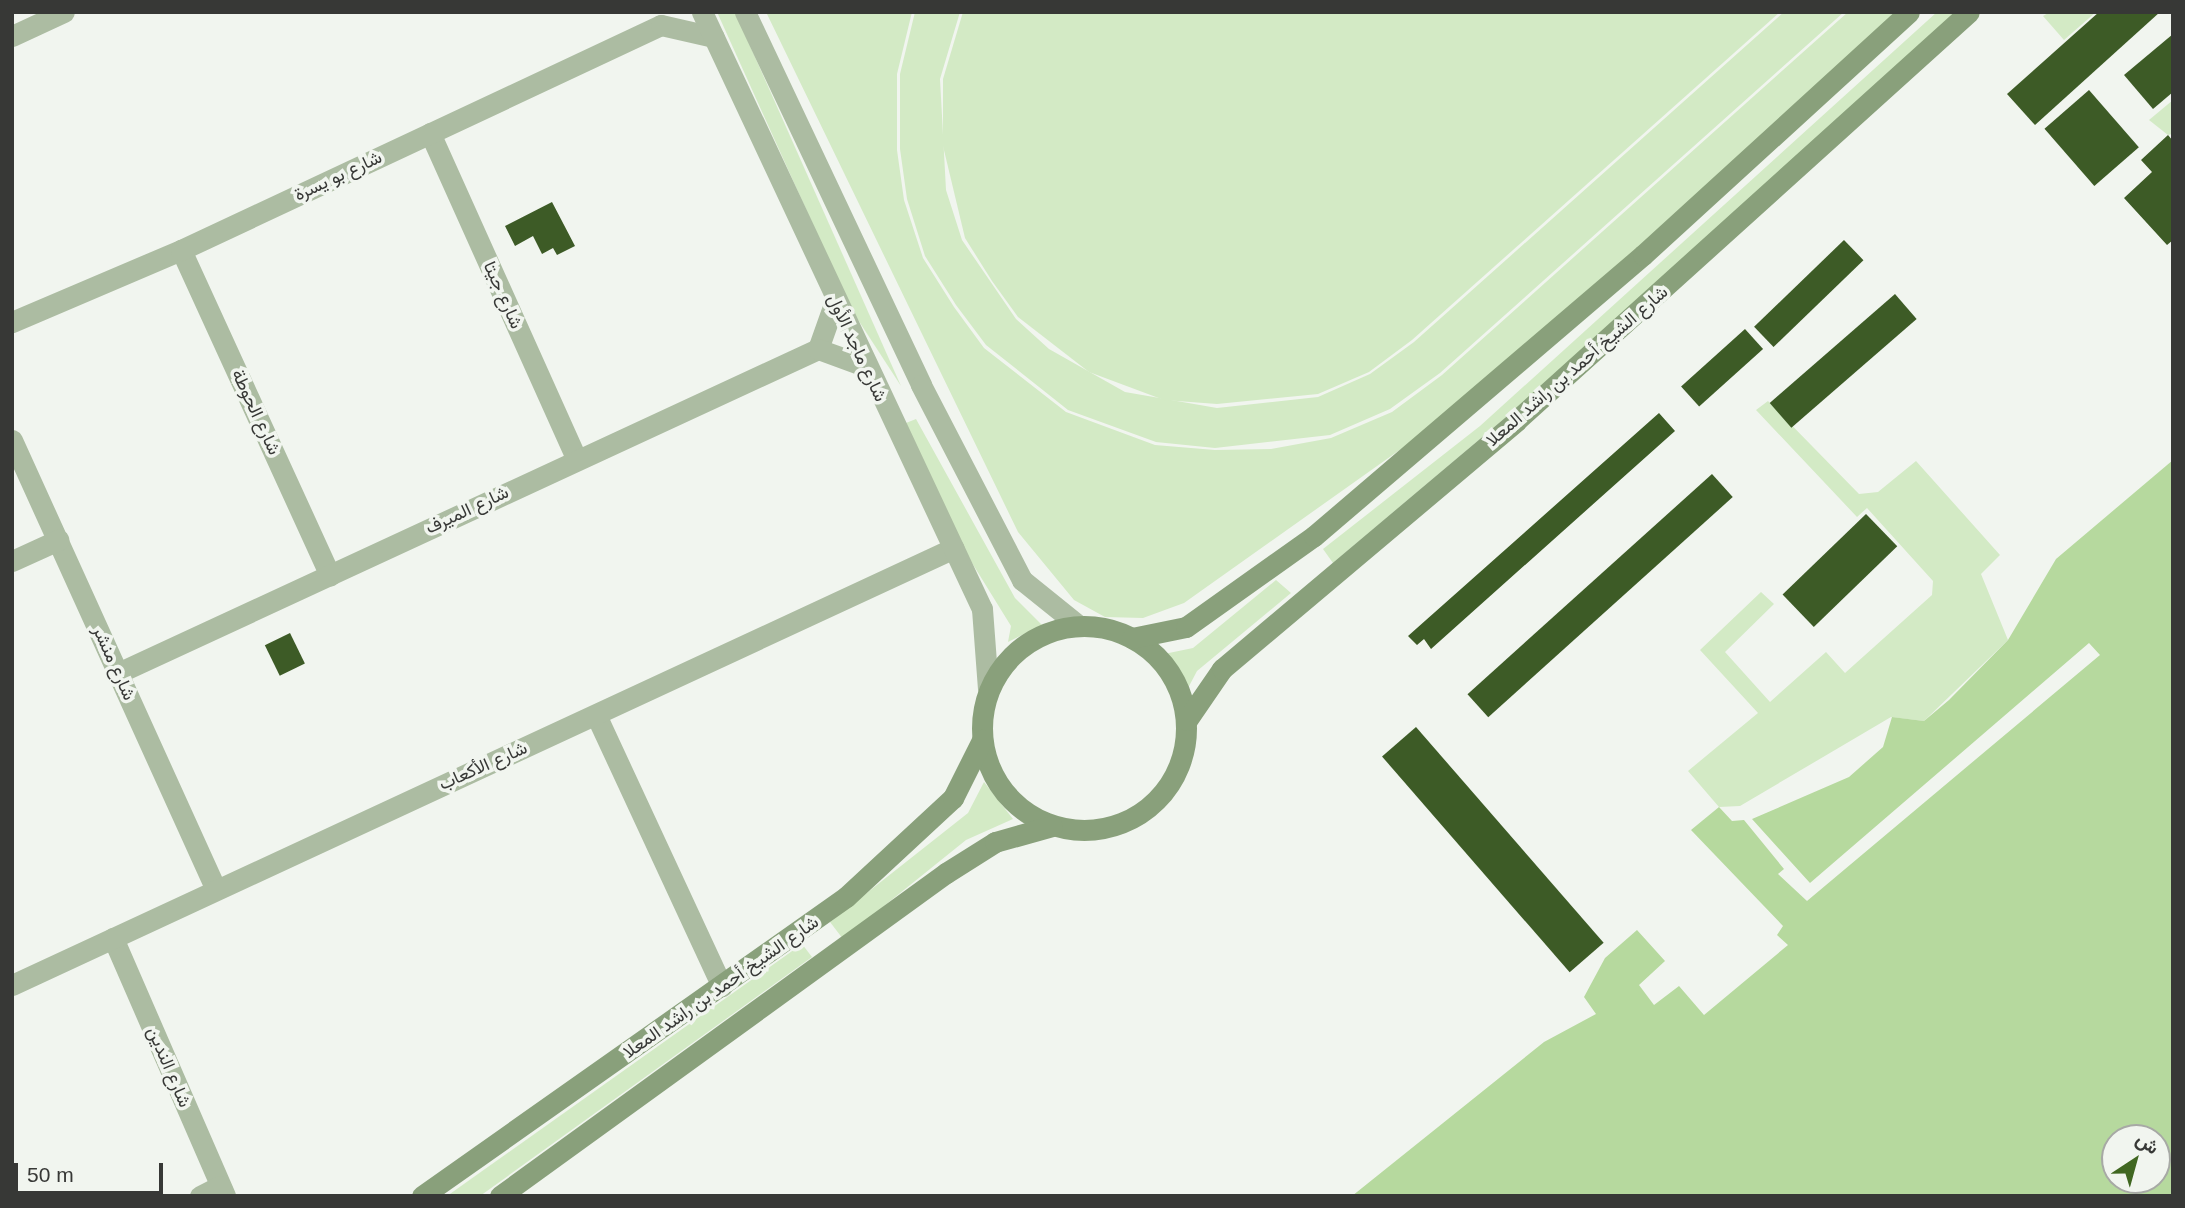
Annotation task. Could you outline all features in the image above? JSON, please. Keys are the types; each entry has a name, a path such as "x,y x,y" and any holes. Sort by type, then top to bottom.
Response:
{"main road":[{"path":"1052,826 1009,797 993,777 982,740 988,689 1009,657 1041,634 1079,625 1132,638 1186,627 1314,536 1643,256 1909,12"},
{"name":"شارع الشيخ أحمد بن راشد المعلا","path":"1187,720 1222,669 1516,421 1969,12"},
{"path":"500,1196 946,873 995,842 1052,826 1085,831 1118,826 1148,810 1171,785 1184,754 1187,720 1178,687 1166,668 1132,638"},
{"name":"شارع الشيخ أحمد بن راشد المعلا","path":"422,1196 846,897 914,839 953,798 982,740"}],"street":[{"path":"12,36 64,12"},
{"name":"شارع ماجد الأول","path":"702,12 865,366 982,609 988,689"},
{"path":"745,12 921,385 1022,580 1079,625"},
{"name":"شارع بو يسرة","path":"12,322 181,250 665,19 714,37"},
{"name":"شارع جيتا","path":"430,133 576,458"},
{"name":"شارع الحوطة","path":"181,250 330,575"},
{"path":"835,301 818,349 865,366"},
{"name":"شارع الميرف","path":"118,673 576,458 818,349"},
{"name":"شارع منشر","path":"12,440 215,887"},
{"path":"12,561 58,540"},
{"name":"شارع الأكعاب","path":"12,985 215,887 596,715 954,548"},
{"path":"596,715 722,986"},
{"name":"شارع الندين","path":"113,938 223,1191"},
{"path":"200,1196 223,1191"}],"shaded area":[{"path":"717,12 735,12 901,386 851,309"},
{"path":"766,12 912,12 897,74 897,150 904,200 923,258 954,307 984,348 1066,412 1155,445 1215,450 1271,449 1331,438 1392,412 1442,375 1848,12 1897,12 1487,388 1184,603 1143,618 1105,617 1074,600 1018,532"},
{"path":"915,12 960,12 940,79 946,190 962,240 1016,319 1049,349 1125,392 1217,408 1318,397 1370,374 1414,342 1784,12 1844,12 1440,373 1390,409 1330,435 1215,448 1156,442 1068,410 986,345 956,305 925,256 907,199 900,149 900,74"},
{"path":"963,12 1780,12 1412,340 1369,372 1318,394 1217,404 1164,400 1089,372 1018,317 992,281 965,238 943,146 943,79"},
{"path":"1937,12 1965,12 1703,251 1333,563 1323,549 1480,426"},
{"path":"2050,12 2096,12 2064,40 2043,16"},
{"path":"2173,100 2173,134 2168,135 2149,120"},
{"path":"1768,401 1859,494 1878,492 1916,461 2000,555 1981,574 2008,640 1924,721 1891,717 1740,806 1719,807 1688,771 1758,713 1700,650 1761,592 1774,604 1725,652 1770,702 1826,652 1845,673 1932,595 1933,581 1867,508 1857,517 1756,410"},
{"path":"916,419 1015,598 1042,625 1008,642 1011,626 943,516 901,425"},
{"path":"2173,460 2173,1196 1352,1196 1544,1042 1596,1014 1584,997 1605,958 1637,930 1665,961 1639,985 1654,1005 1679,986 1704,1015 1788,945 1777,935 1783,926 1691,830 1719,807 1732,821 1744,820 1784,869 1778,874 1807,901 2100,655 2089,643 1810,883 1752,819 1849,777 1883,747 1892,717 1924,721 1949,700 2008,640 2056,559"},
{"path":"1276,580 1291,593 1197,671 1187,690 1164,654 1193,648"},
{"path":"984,782 1013,819 966,840 843,939 830,922 968,813"},
{"path":"802,944 812,957 480,1196 447,1196"}],"building":[{"path":"2099,12 2160,12 2035,125 2007,94"},
{"path":"2173,34 2173,92 2153,109 2124,75"},
{"path":"2089,90 2139,147 2094,186 2044,129"},
{"path":"2168,135 2173,141 2173,240 2167,245 2124,198 2152,172 2141,160"},
{"path":"552,202 575,246 557,255 553,248 542,254 533,236 515,246 505,226"},
{"path":"1844,240 1863,260 1774,347 1754,327"},
{"path":"1895,294 1917,319 1791,428 1770,403"},
{"path":"1745,329 1763,349 1699,407 1681,387"},
{"path":"1659,413 1675,431 1431,649 1424,639 1417,645 1408,636"},
{"path":"1712,474 1733,497 1488,717 1468,694"},
{"path":"1866,514 1897,546 1814,627 1783,595"},
{"path":"290,633 305,664 280,676 265,645"},
{"path":"1416,727 1604,943 1570,972 1382,757"}]}
